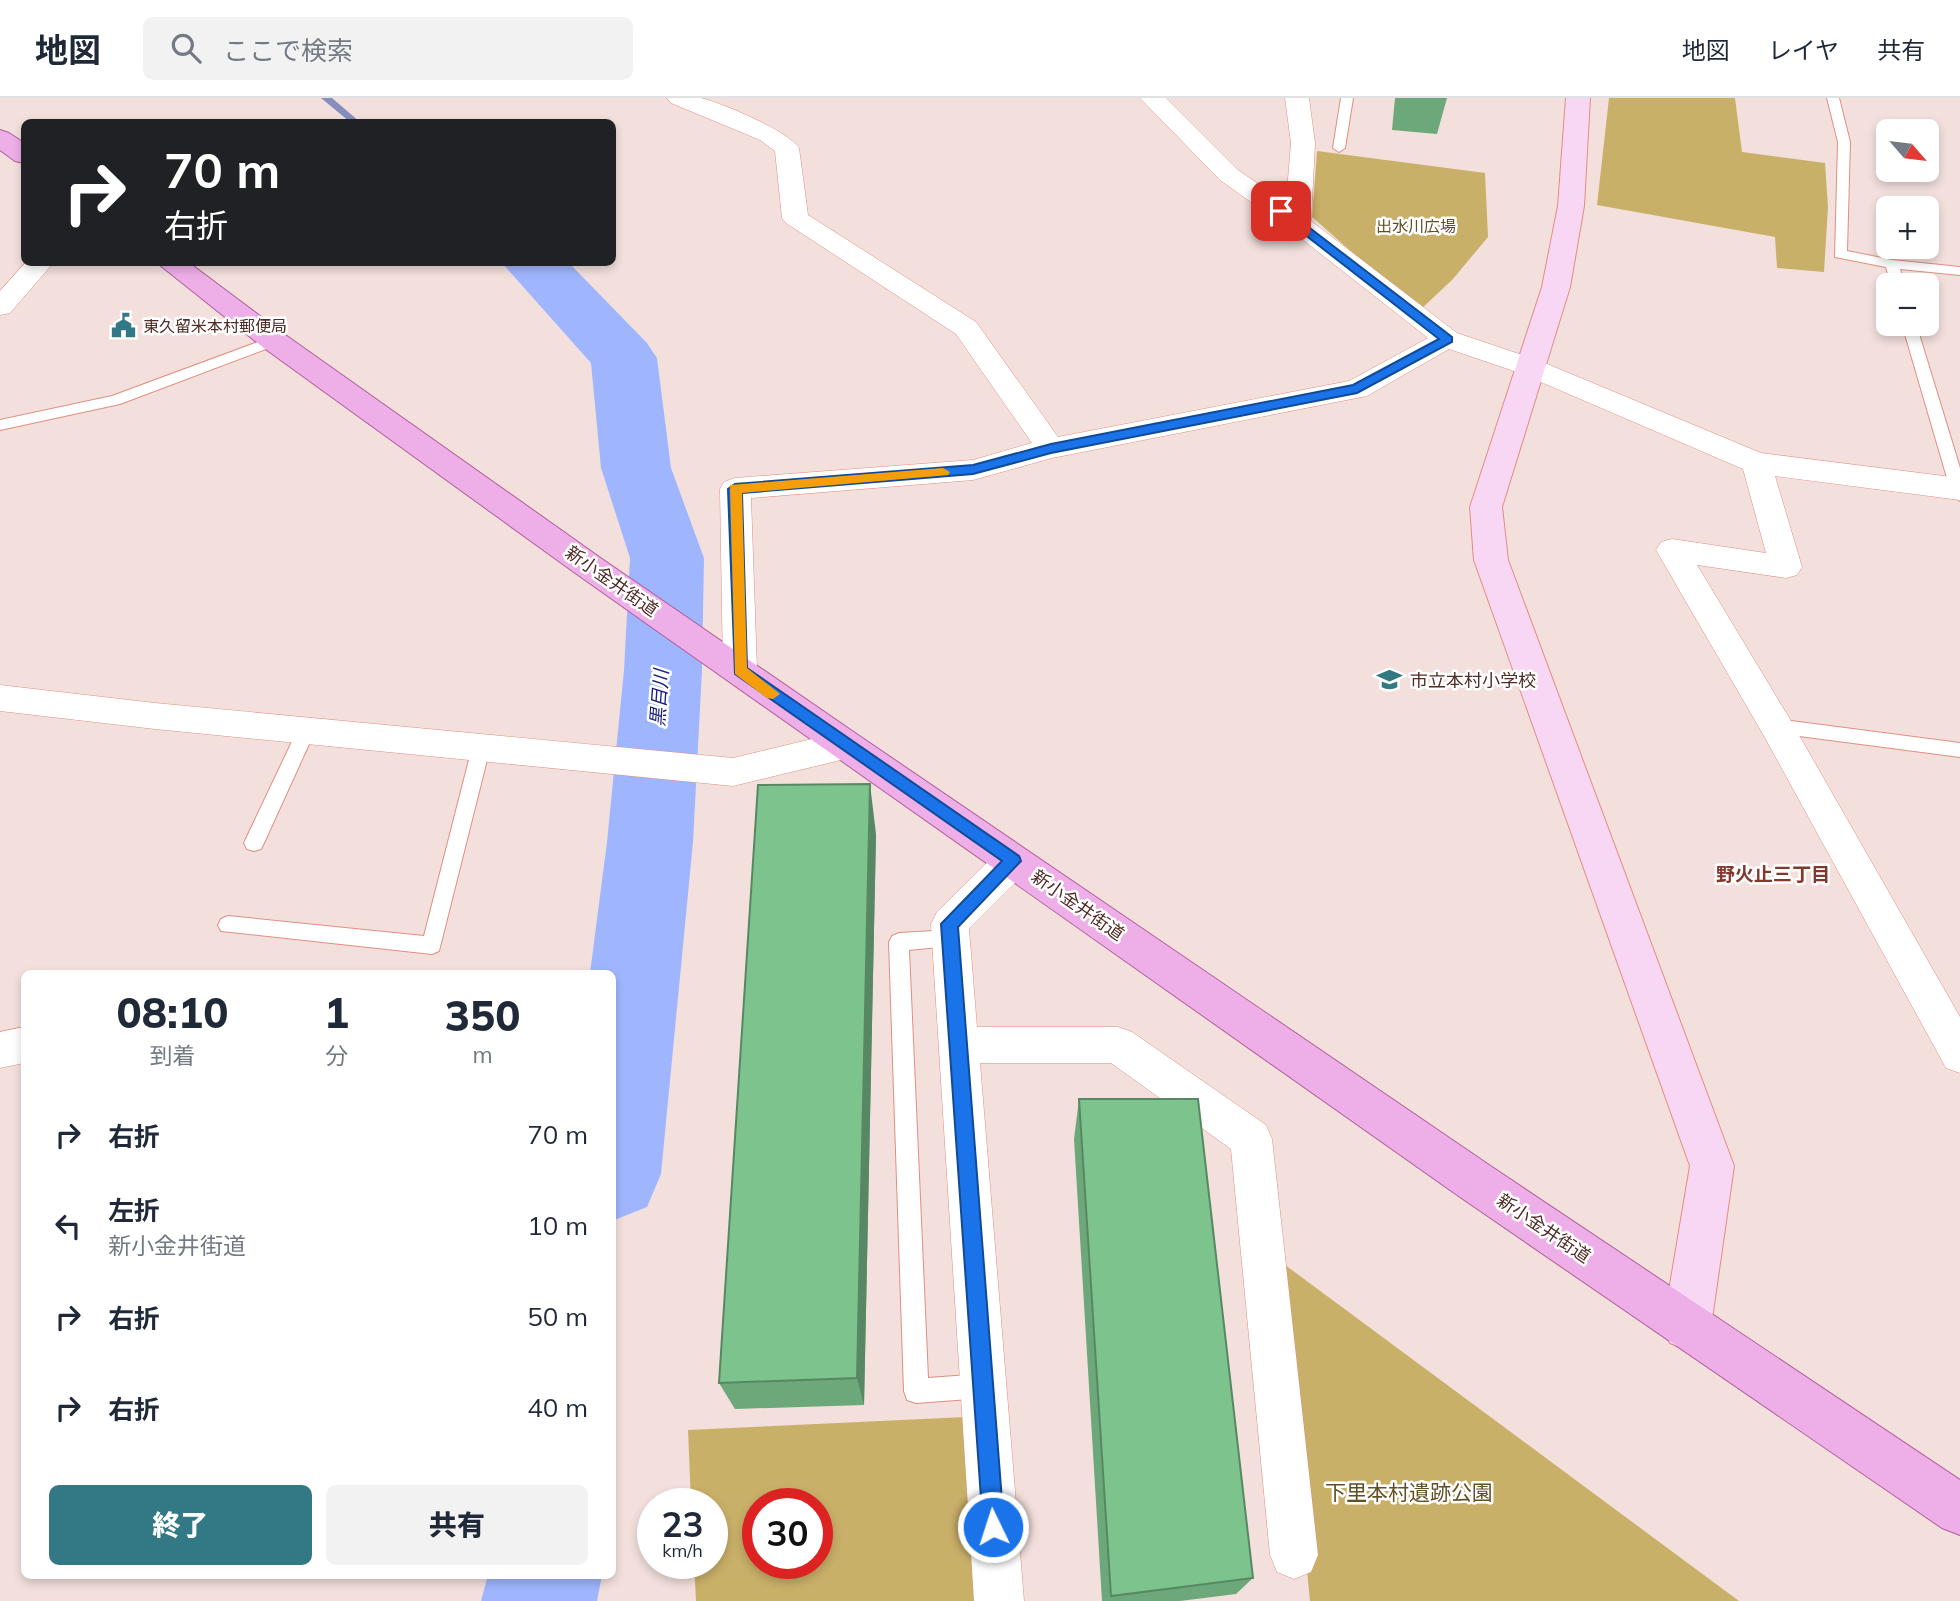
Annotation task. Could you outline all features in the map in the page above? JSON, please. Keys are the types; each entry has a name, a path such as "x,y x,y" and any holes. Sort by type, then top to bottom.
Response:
{"main road":[{"path":"0,138 21,153"},
{"name":"新小金井街道","path":"175,266 274,341 845,745 1687,1326 1960,1510"}],"street":[{"path":"679,98 769,135 787,148 795,218 966,328 1051,448"},
{"path":"1152,98 1229,175 1298,223 1447,339 1530,367 1756,463 1959,491"},
{"path":"1297,98 1303,143 1298,223"},
{"path":"1578,98 1570,206 1556,287 1486,507 1491,560 1712,1166 1687,1326"},
{"path":"0,307 37,266"},
{"path":"726,660 735,489 973,470 1051,448 1357,389 1447,339"},
{"path":"1756,463 1786,568 1672,550 1776,726 1960,1055"},
{"path":"0,698 733,772 845,745"},
{"path":"999,1601 950,924 1013,861"},
{"path":"959,1045 1118,1045 1251,1139 1294,1555"},
{"path":"0,1050 21,1046"}],"lane":[{"path":"1339,148 1347,98"},
{"path":"1833,98 1844,142 1840,254 1892,264 1960,271"},
{"path":"1892,264 1895,273"},
{"path":"1913,336 1959,491"},
{"path":"0,425 115,400 274,341"},
{"path":"1776,726 1960,750"},
{"path":"254,843 306,731"},
{"path":"228,925 432,945 481,748"},
{"path":"951,940 900,942 916,1391 983,1386"}],"green space":[{"path":"1609,98 1735,98 1742,152 1825,163 1828,207 1824,272 1777,268 1775,237 1597,205"},
{"name":"出水川広場","path":"1317,151 1485,173 1488,237 1453,279 1419,311 1312,217"},
{"name":"下里本村遺跡公園","path":"1277,1259 1739,1601 1310,1601"},
{"path":"966,1417 975,1601 696,1601 695,1579 728,1579 728,1488 690,1488 688,1430"}],"building":[{"path":"870,784 857,1378 719,1383 758,785"},
{"path":"1079,1099 1198,1099 1253,1578 1111,1596"}],"waterway":[{"name":"黒目川","path":"326,98 351,119"},
{"name":"黒目川","path":"536,266 624,358 636,468 667,558 663,670 650,842 616,1139"},
{"name":"黒目川","path":"539,1601 544,1579"}],"slow traffic":[{"path":"773,694 740,670 735,489 943,472"}],"place":[{"name":"東久留米本村郵便局","path":"123,326"},
{"name":"市立本村小学校","path":"1390,680"}],"district":[{"name":"野火止三丁目","path":"1773,874"}],"route":[{"path":"993,1527 950,924 1013,861 740,670 735,489 973,470 1051,448 1357,389 1447,339 1281,211"}]}
